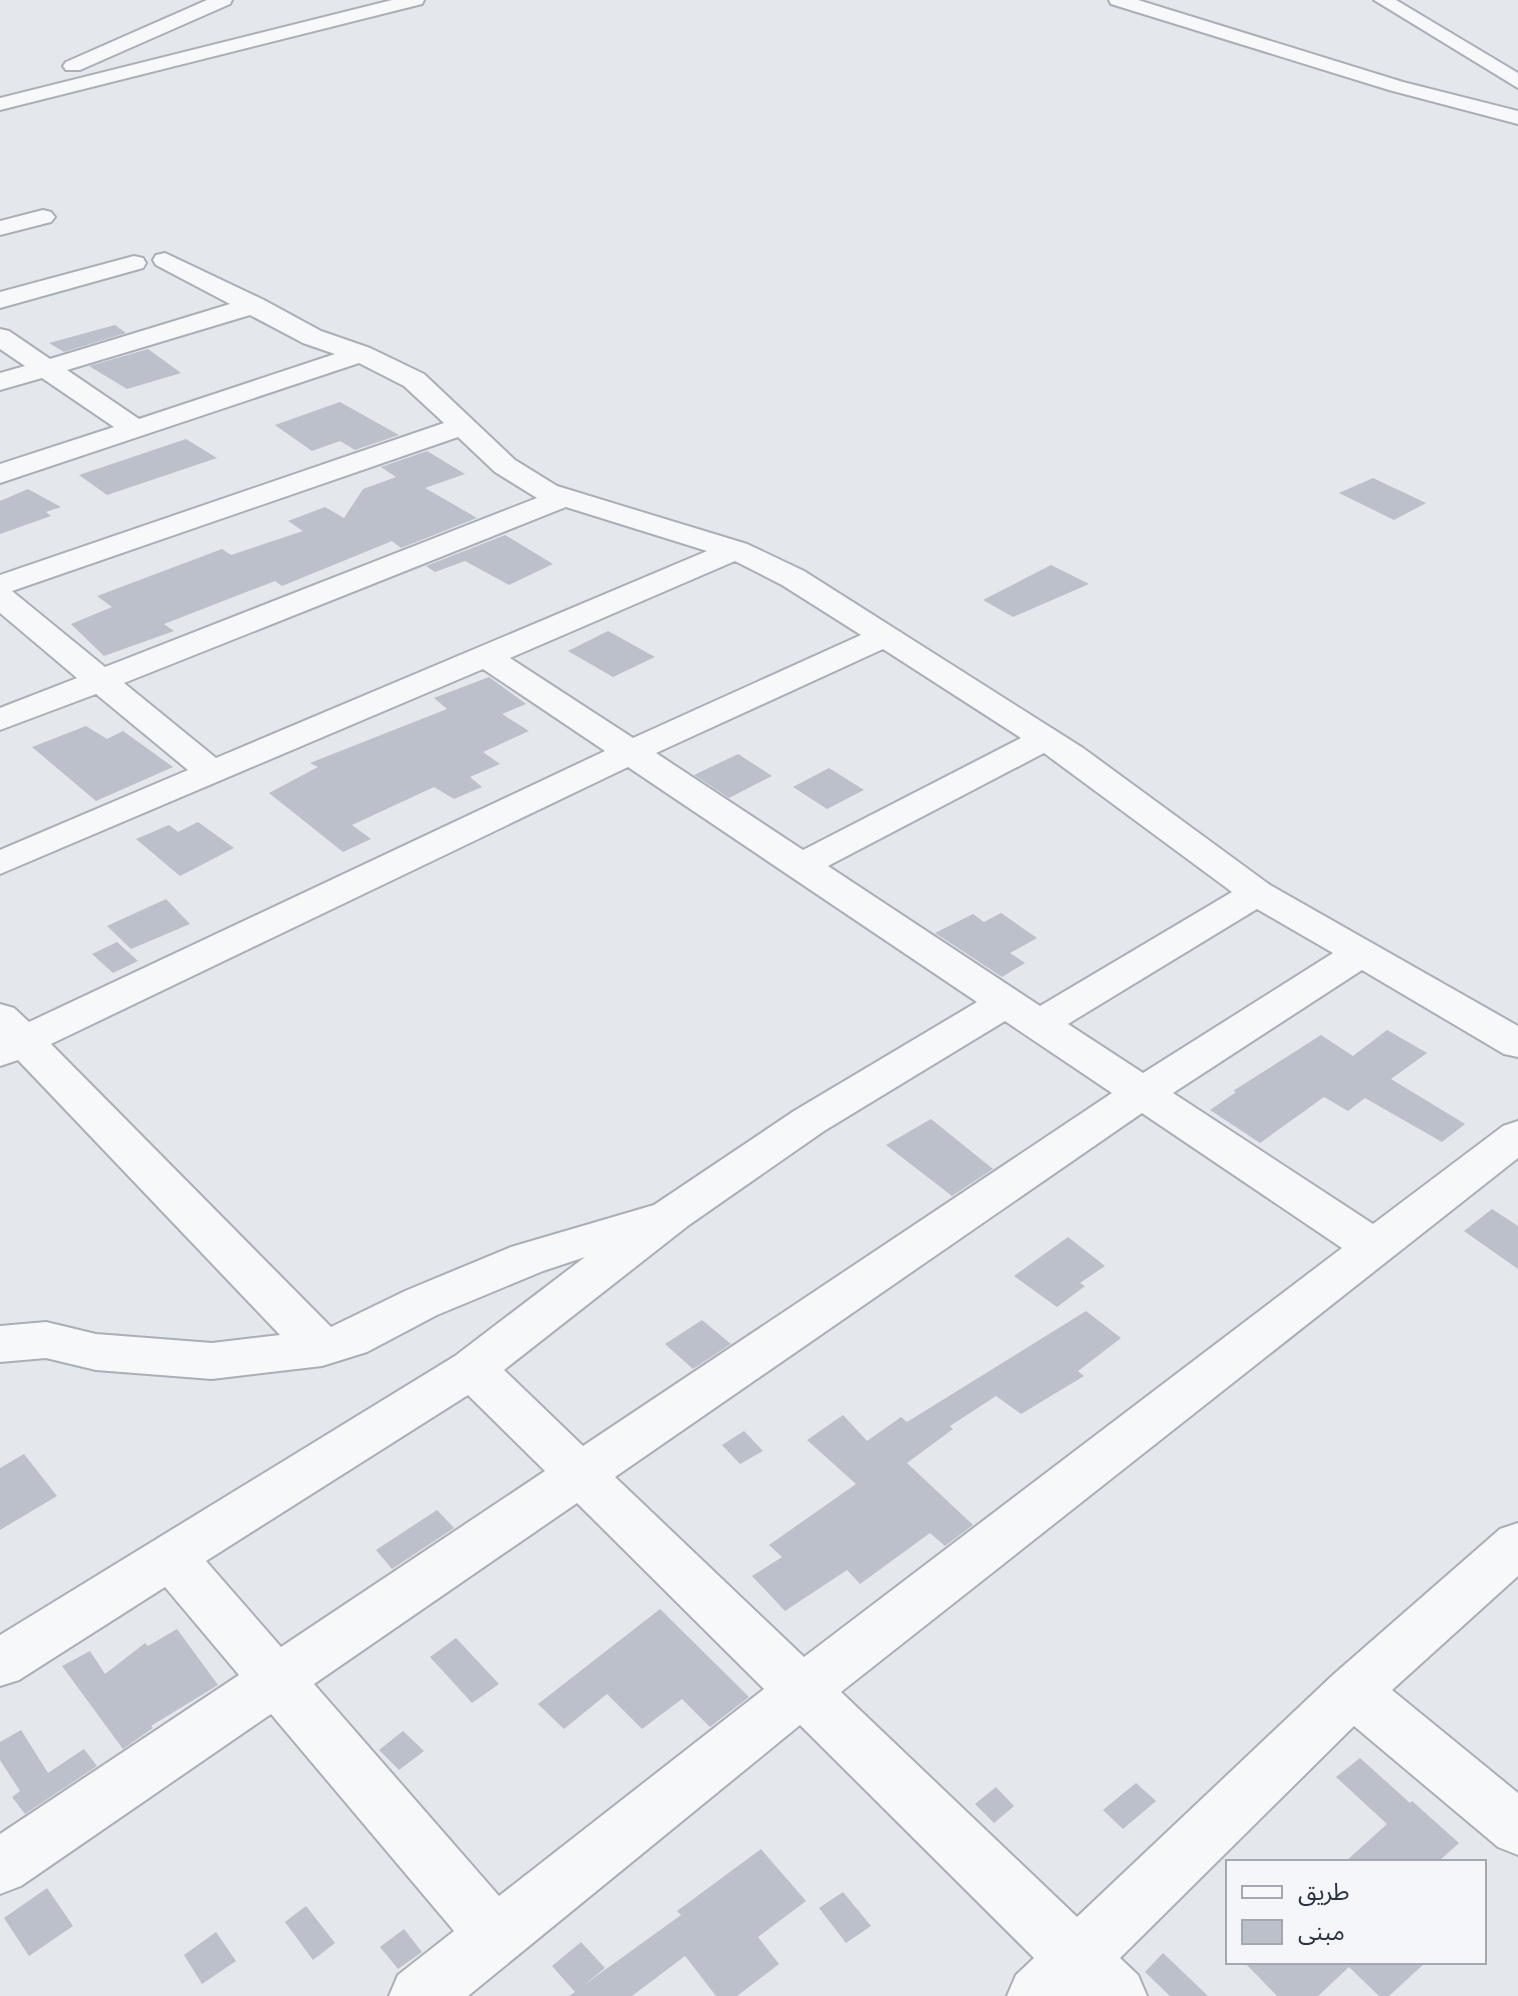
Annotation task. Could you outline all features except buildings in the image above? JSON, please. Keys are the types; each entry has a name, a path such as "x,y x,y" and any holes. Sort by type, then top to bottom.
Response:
{"street":[{"path":"0,101 223,0"},
{"path":"0,101 415,0"},
{"path":"1118,0 1396,86 1518,118"},
{"path":"1383,0 1518,82"},
{"path":"0,228 43,217"},
{"path":"0,300 149,262 255,305 312,337 361,354 414,380 521,478 547,492 736,550 793,578 1045,739 1257,893 1518,1044"},
{"path":"0,382 255,305"},
{"path":"0,337 136,429"},
{"path":"0,474 361,354"},
{"path":"0,585 462,426"},
{"path":"0,720 566,497"},
{"path":"0,863 736,550"},
{"path":"0,597 212,773"},
{"path":"322,1348 8,1036 885,636"},
{"path":"484,655 1374,1247"},
{"path":"801,866 1045,739"},
{"path":"0,1663 472,1369 673,1214 809,1121 1257,893"},
{"path":"0,1867 279,1681 578,1474 1141,1094 1361,953"},
{"path":"420,1996 804,1689 1518,1136"},
{"path":"0,1344 46,1340 96,1352 212,1361 322,1348 350,1339 421,1303 527,1259 673,1214"},
{"path":"472,1369 1098,1977"},
{"path":"1038,1996 1098,1977 1353,1691 1518,1544"},
{"path":"170,1556 495,1935"},
{"path":"1353,1691 1518,1828"}]}
